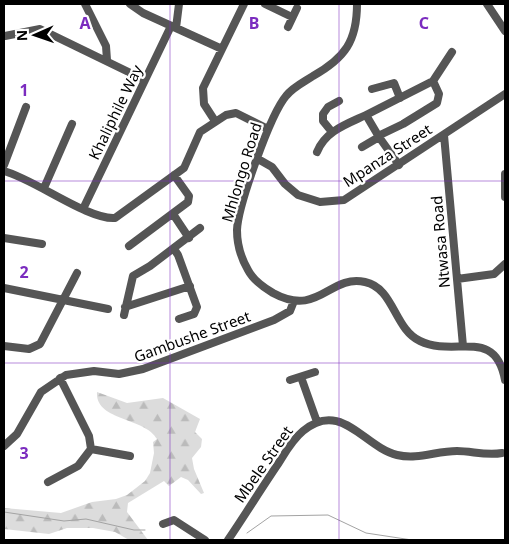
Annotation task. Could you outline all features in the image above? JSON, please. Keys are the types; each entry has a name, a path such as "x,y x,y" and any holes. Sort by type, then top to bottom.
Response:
{"street":[{"path":"84,4 106,46 107,60"},
{"path":"130,4 143,13 222,48"},
{"name":"Khaliphile Way","path":"83,209 145,80 173,27 179,4"},
{"path":"216,121 207,110 202,94 204,82 244,4"},
{"path":"265,4 292,17"},
{"name":"Mhlongo Road","path":"294,301 277,295 256,280 247,269 238,247 239,217 268,129 276,111 288,93 341,57 355,28 357,4"},
{"path":"487,4 503,22 505,31"},
{"path":"288,27 297,8"},
{"path":"5,36 40,28 145,80"},
{"path":"316,152 322,142 332,132 433,81 452,52"},
{"path":"362,147 437,103 440,94 433,81"},
{"path":"372,89 394,84 400,98"},
{"name":"Mpanza Street","path":"258,159 272,167 284,184 298,195 326,202 350,197 505,94"},
{"path":"332,132 323,121 323,114 328,107 339,101"},
{"path":"4,165 26,107"},
{"path":"4,171 20,175 102,218 119,216 186,165 200,132 216,121 230,113 236,113 268,129"},
{"path":"366,115 378,136 400,165"},
{"path":"44,188 72,124"},
{"name":"Ntwasa Road","path":"444,135 463,346"},
{"path":"505,174 505,197"},
{"path":"129,246 186,204 189,197 174,175"},
{"path":"173,214 189,238"},
{"path":"190,286 125,311 133,276 174,249 200,228"},
{"path":"4,238 42,244"},
{"path":"174,249 190,286 197,310 194,314 179,319"},
{"path":"457,278 494,274 505,264"},
{"path":"4,346 25,349 37,346 77,272"},
{"path":"294,301 309,301 346,284 365,282 374,285 386,295 399,322 411,336 434,346 483,348 499,359 505,380"},
{"path":"4,288 108,309"},
{"name":"Gambushe Street","path":"4,446 17,434 41,392 60,378 84,371 119,374 143,369 274,320 290,311 294,301"},
{"path":"499,359 505,353"},
{"path":"290,380 315,372"},
{"path":"301,377 317,422 343,423 359,431 380,448 406,456 458,451 504,454"},
{"path":"48,482 78,466 91,449 90,436 60,378"},
{"name":"Mbele Street","path":"228,540 297,436 317,422"},
{"path":"91,449 130,456"},
{"path":"162,524 174,520 205,540"}],"green space":[{"path":"97,392 127,403 163,398 200,419 195,432 202,439 201,447 192,458 194,469 204,493 201,494 188,480 181,477 169,486 164,481 128,503 127,512 148,540 129,540 115,532 93,528 67,528 49,534 4,529 4,508 61,513 92,502 116,499 127,495 145,481 150,473 154,453 153,442 157,439 142,426 112,414 104,408 99,401"}],"waterway":[{"path":"4,512 64,521 86,519 134,530 145,530"},
{"path":"247,533 271,516 328,515 366,533 412,540"}]}
